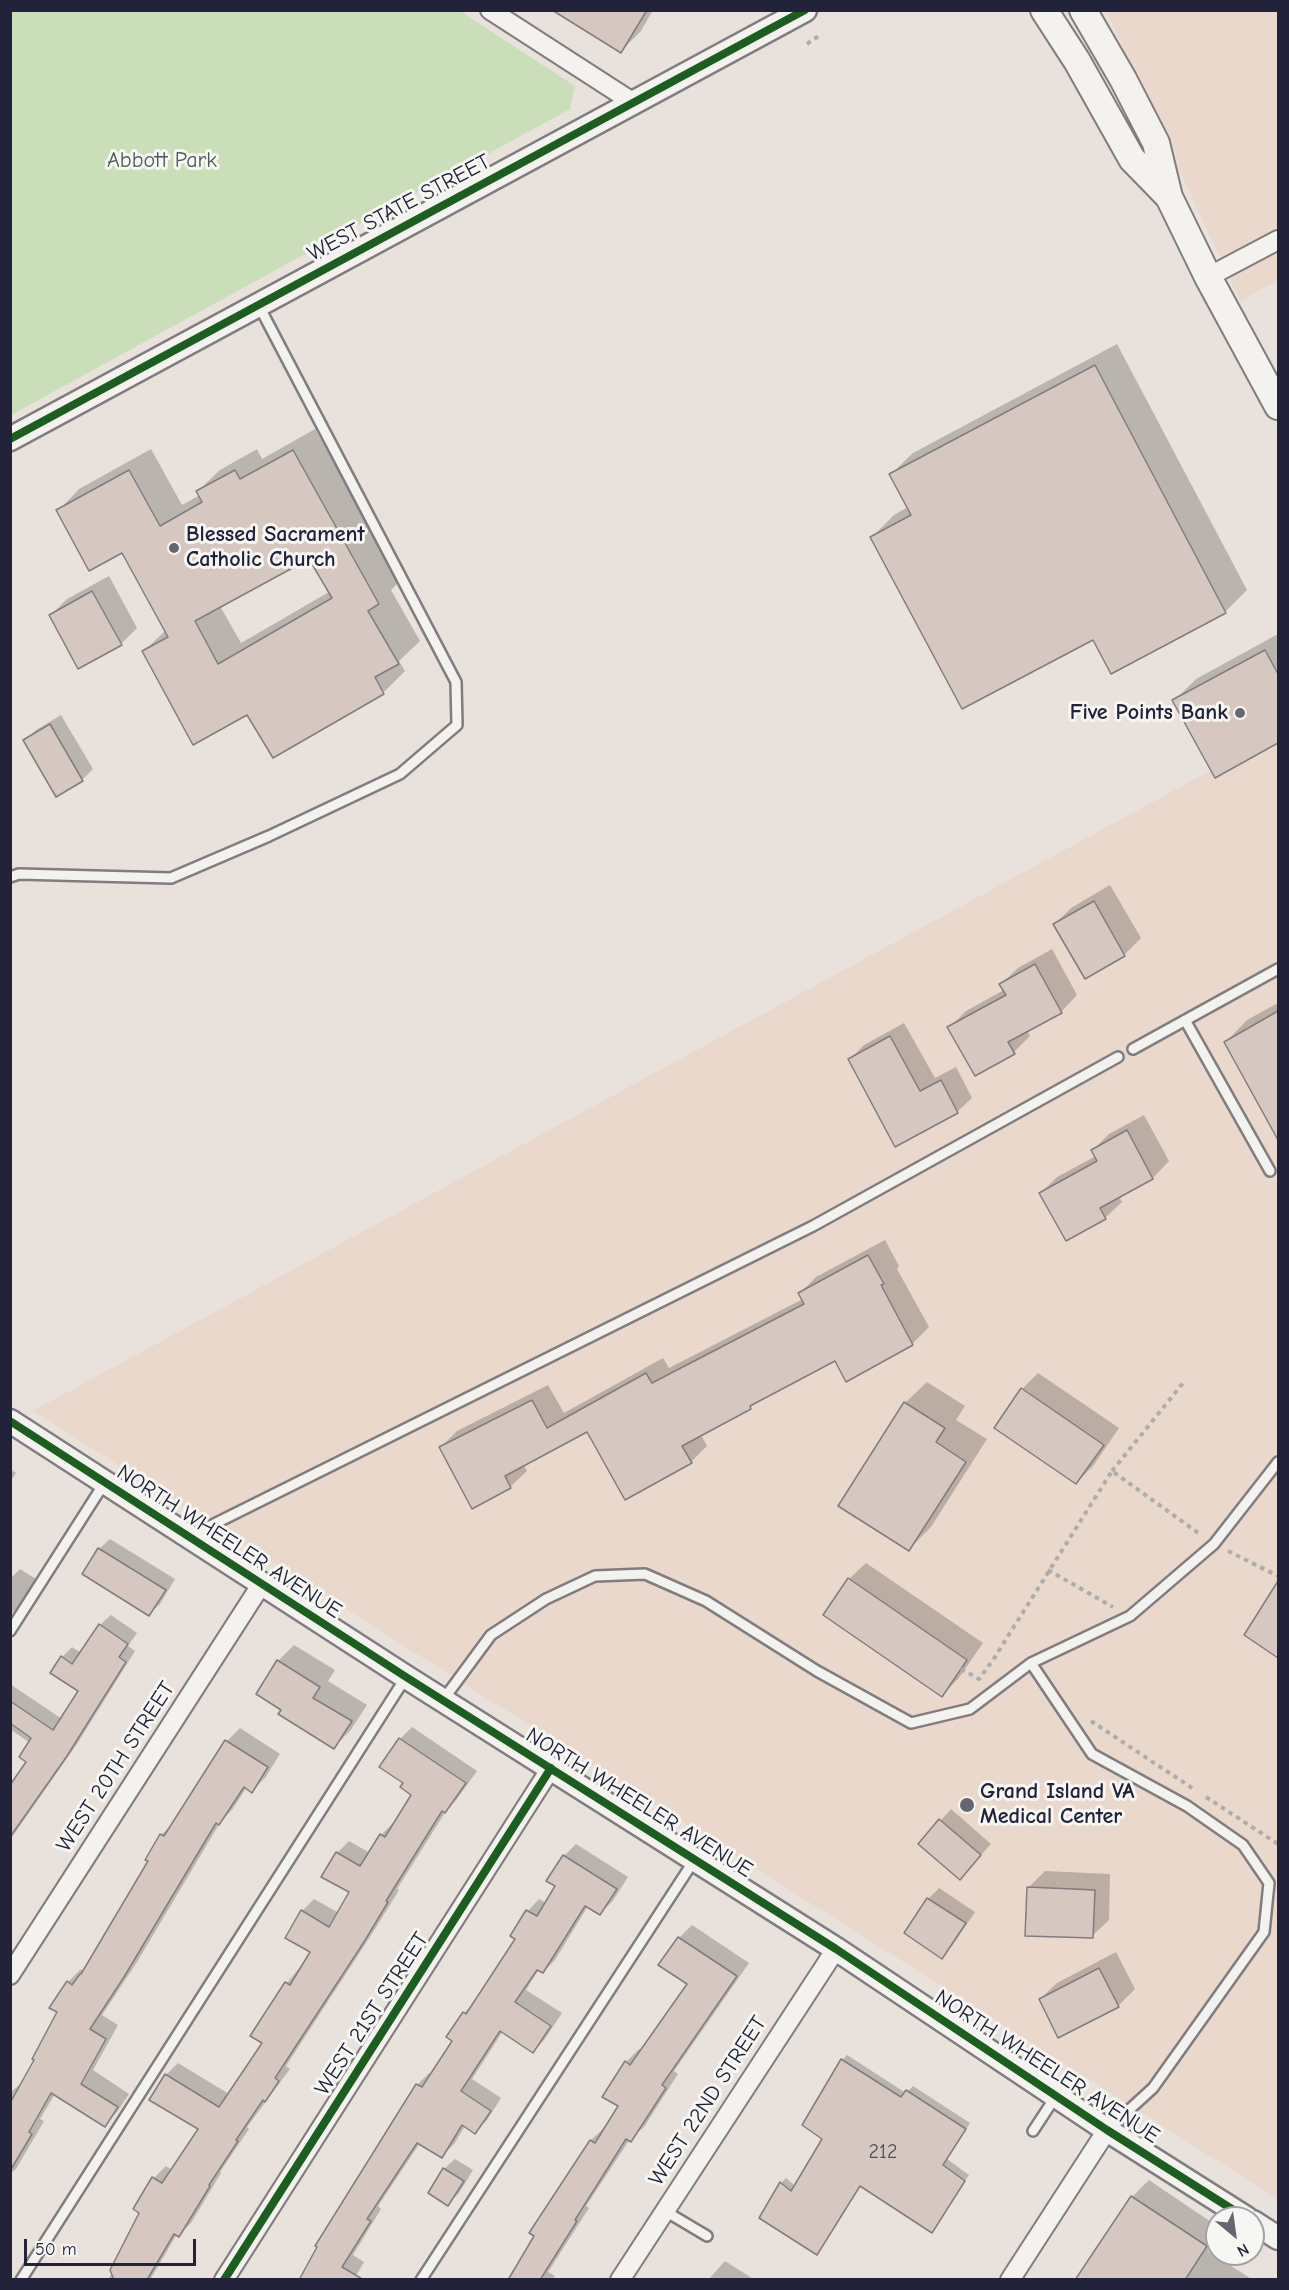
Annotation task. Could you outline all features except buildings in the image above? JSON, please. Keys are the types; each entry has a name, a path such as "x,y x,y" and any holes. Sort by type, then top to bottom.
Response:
{"main road":[{"path":"1044,10 1077,61 1132,159 1169,197"},
{"path":"1083,10 1123,79 1156,143 1169,197 1208,277 1278,406"}],"street":[{"path":"490,10 634,103"},
{"name":"WEST STATE STREET","path":"10,439 805,10"},
{"path":"1208,277 1278,240"},
{"name":"NORTH WHEELER AVENUE","path":"10,1421 261,1585 836,1949 1107,2130 1227,2206"},
{"name":"WEST 20TH STREET","path":"10,1976 261,1585"},
{"name":"WEST 21ST STREET","path":"224,2280 551,1768"},
{"name":"WEST 22ND STREET","path":"620,2280 836,1949"},
{"path":"1010,2280 1107,2130"},
{"path":"1265,2230 1278,2238"}],"lane":[{"path":"10,877 19,874 171,878 269,836 400,774 457,725 456,682 258,304"},
{"path":"1133,1049 1278,969"},
{"path":"1185,1020 1270,1171"},
{"path":"189,1537 813,1226 1118,1057"},
{"path":"443,1700 491,1635 546,1599 595,1576 645,1574 706,1601 817,1671 911,1723 970,1709 1031,1663 1130,1616 1214,1544 1278,1462"},
{"path":"10,1631 105,1482"},
{"path":"1031,1663 1092,1754 1187,1806 1243,1845 1269,1883 1264,1932 1153,2088 1107,2130"},
{"path":"21,2280 406,1677"},
{"path":"421,2280 695,1859"},
{"path":"1033,2132 1056,2096"},
{"path":"665,2211 707,2236"}],"path":[{"path":"807,44 820,35"},
{"path":"962,1669 979,1678 993,1660 1112,1471 1183,1383"},
{"path":"1112,1471 1214,1544 1278,1576"},
{"path":"1048,1570 1130,1616"},
{"path":"1086,1718 1278,1844"}],"shaded area":[{"path":"1106,11 1278,11 1278,280 1240,301"},
{"name":"Grand Island VA Medical Center","path":"1278,734 1278,2199 33,1411"}],"green space":[{"name":"Abbott Park","path":"11,10 460,11 575,86 570,109 11,415"}],"cycle path":[{"path":"10,439 805,10"},
{"path":"10,1421 406,1677 836,1949 1107,2130 1227,2206"},
{"path":"224,2280 551,1768"}],"place":[{"name":"Blessed Sacrament Catholic Church","path":"174,548"},
{"name":"Five Points Bank","path":"1240,713"},
{"name":"Grand Island VA Medical Center","path":"967,1805"}]}
